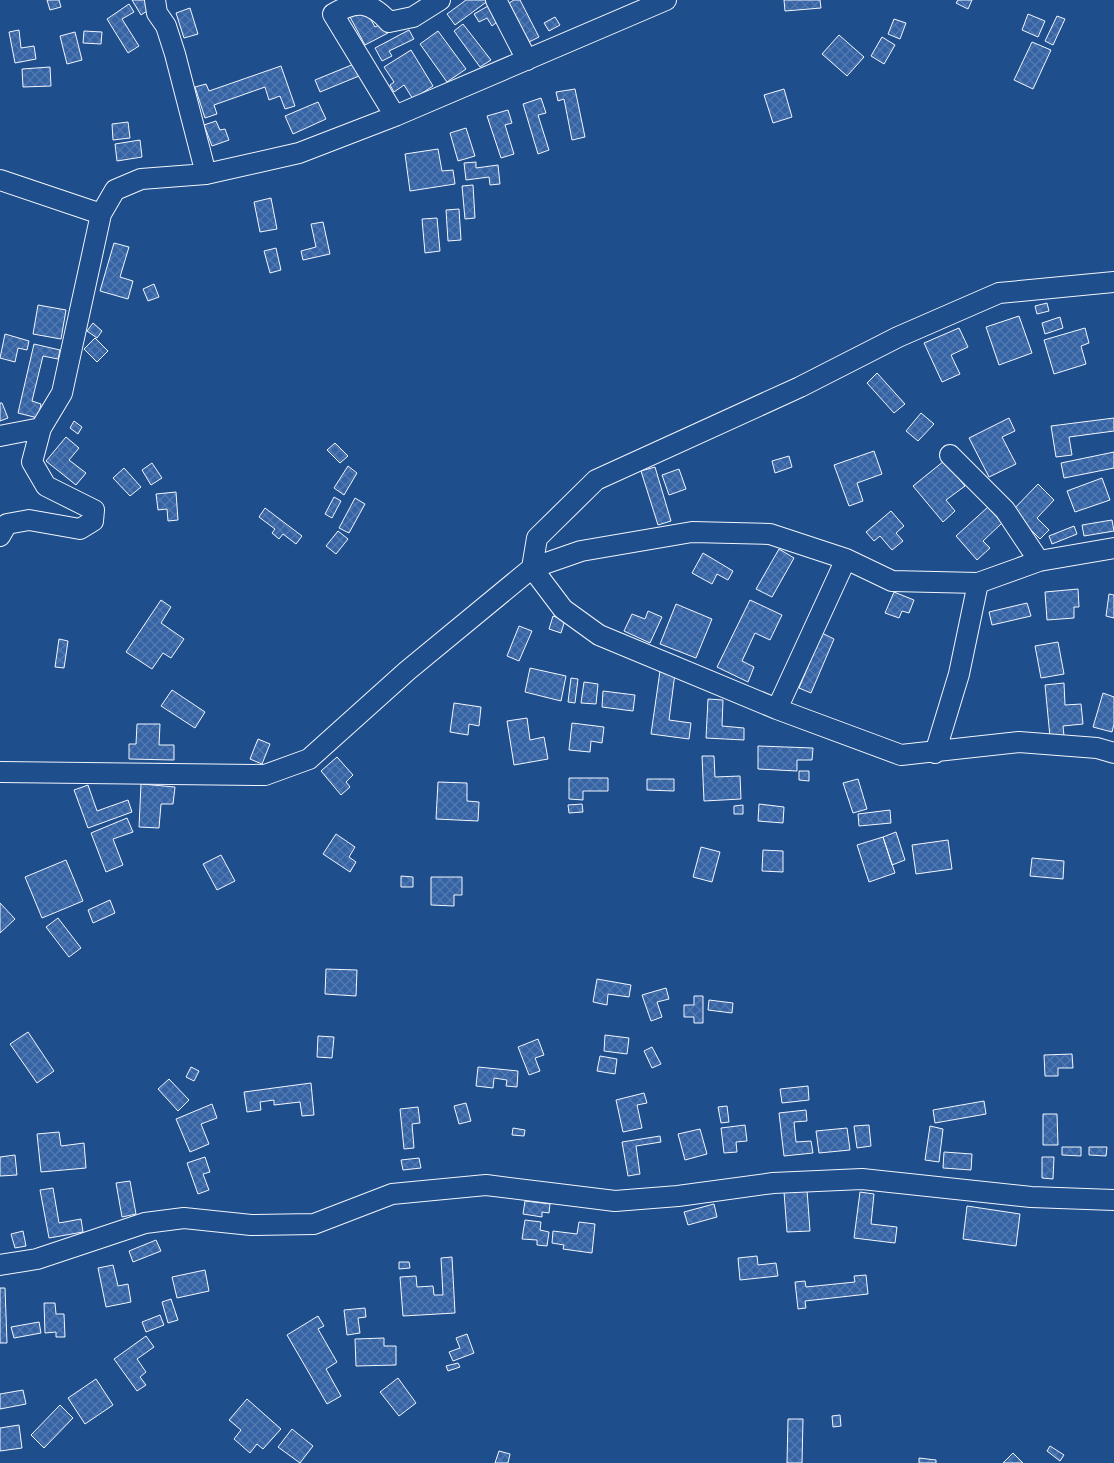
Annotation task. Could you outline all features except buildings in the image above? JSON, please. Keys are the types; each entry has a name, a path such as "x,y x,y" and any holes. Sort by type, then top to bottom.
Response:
{"street":[{"path":"155,0 157,13 166,26 175,54 206,174"},
{"path":"395,116 333,14 343,4 359,1 374,5 389,22 413,17 440,0"},
{"path":"496,0 527,60"},
{"path":"0,536 7,524 29,520 80,529 93,522 94,510 46,486 32,462 40,428 62,394 101,214 115,190 141,179 206,174 299,154 395,116 666,0"},
{"path":"0,180 101,214"},
{"path":"1114,282 999,293 898,337 800,387 596,480 537,538 532,568 563,609 599,635 776,709 901,755 935,753 1019,742 1097,748 1114,753"},
{"path":"0,436 40,428"},
{"path":"950,456 1004,510 1039,561"},
{"path":"0,772 265,776 309,759 406,672 532,568 581,551 692,532 770,534 846,559 892,581 978,583 1039,561 1114,548"},
{"path":"776,709 846,559"},
{"path":"935,753 959,674 978,583"},
{"path":"0,1265 37,1259 145,1223 184,1218 251,1225 314,1224 392,1194 486,1185 615,1201 678,1196 773,1183 862,1179 1031,1197 1114,1200"}]}
